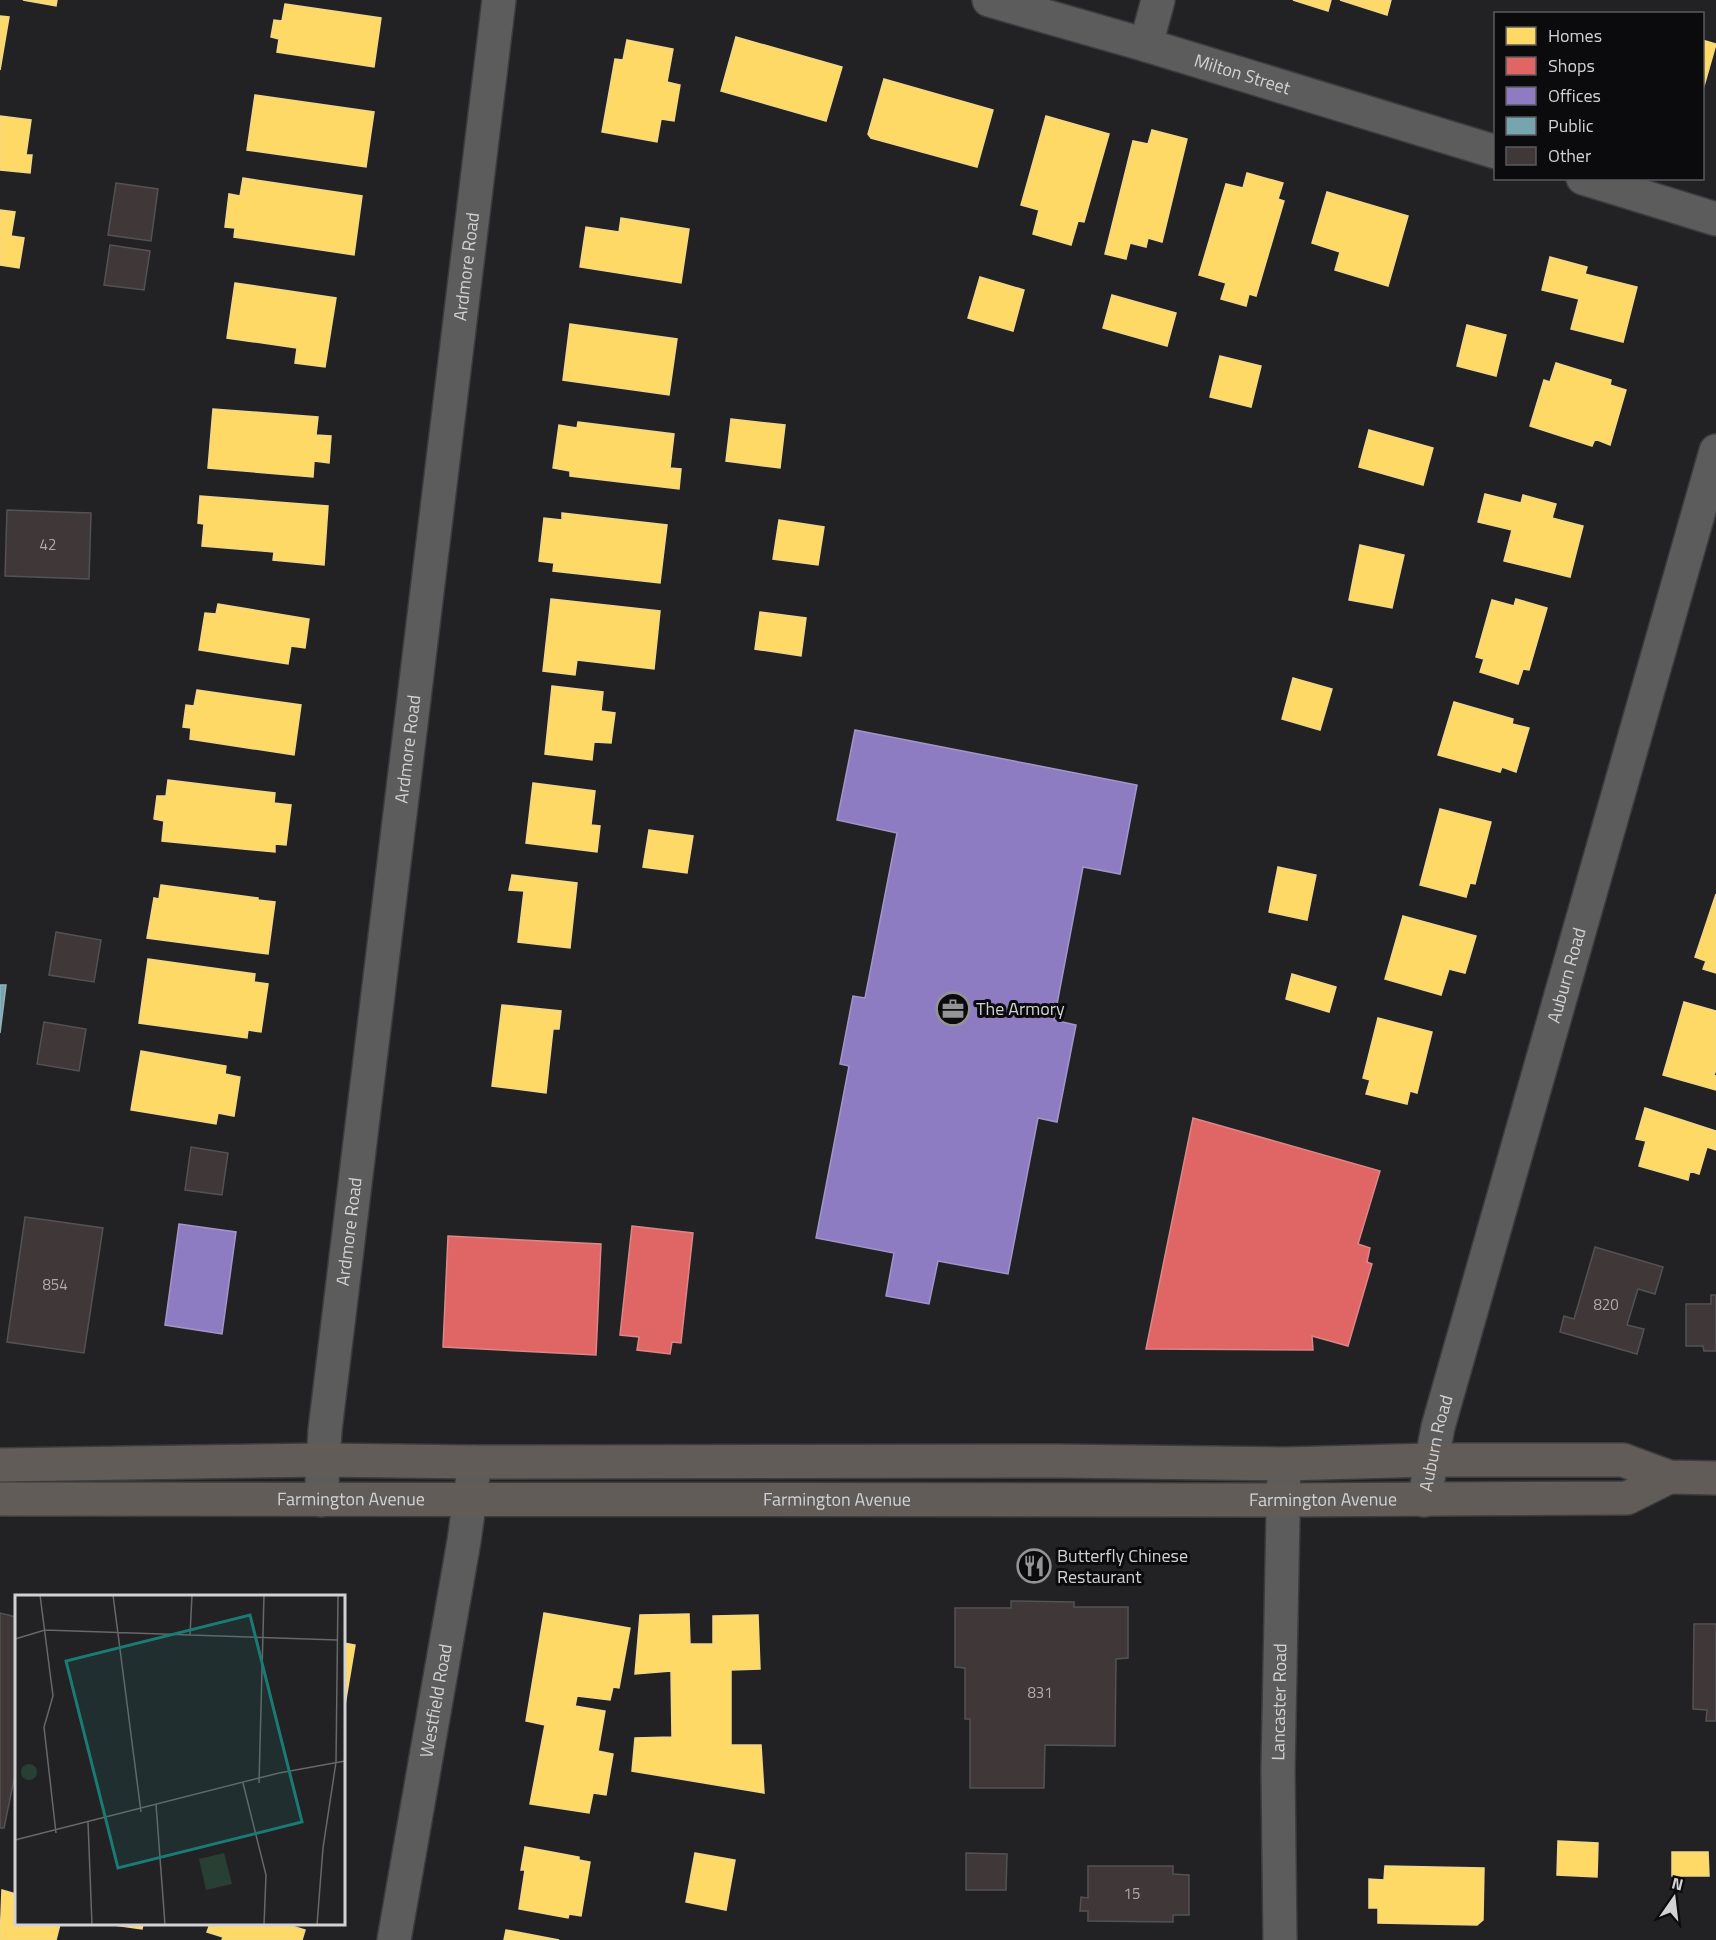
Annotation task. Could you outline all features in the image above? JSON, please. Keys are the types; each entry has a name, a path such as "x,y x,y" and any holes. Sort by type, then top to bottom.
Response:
{"main road":[{"name":"Farmington Avenue","path":"0,1465 322,1460 1058,1461 1284,1464 1431,1460 1623,1460 1669,1477 1716,1478"},
{"name":"Farmington Avenue","path":"0,1499 1424,1500 1627,1498 1669,1477"}],"street":[{"name":"Ardmore Road","path":"321,1500 322,1460 499,0"},
{"name":"Milton Street","path":"989,0 1146,45 1494,151"},
{"path":"1146,45 1158,0"},
{"path":"1590,180 1716,219"},
{"name":"Auburn Road","path":"1424,1500 1438,1427 1716,451"},
{"name":"Westfield Road","path":"394,1940 475,1462"},
{"name":"Lancaster Road","path":"1280,1940 1278,1770 1284,1464"}],"building: Homes":[{"path":"23,0 57,0 56,6"},
{"path":"1293,0 1331,0 1328,11"},
{"path":"1340,0 1391,0 1387,15"},
{"path":"285,4 381,18 374,67 277,52 279,39 271,37 274,20 282,21"},
{"path":"0,16 9,17 0,70"},
{"path":"736,37 842,67 826,121 721,91"},
{"path":"627,40 673,49 667,82 680,85 674,121 661,119 657,142 602,132 615,59 623,60"},
{"path":"1704,41 1716,44 1704,86"},
{"path":"884,79 993,110 977,167 871,138 868,134"},
{"path":"255,95 374,112 366,167 247,150"},
{"path":"0,116 31,120 26,155 32,155 30,173 0,170"},
{"path":"1046,116 1109,134 1084,222 1078,221 1071,245 1033,234 1039,210 1021,205"},
{"path":"1152,130 1187,139 1162,242 1148,238 1146,247 1130,243 1126,259 1105,254 1133,141 1148,144"},
{"path":"1247,173 1283,183 1278,199 1284,201 1256,296 1249,294 1246,306 1221,299 1226,283 1199,275 1226,184 1243,188"},
{"path":"243,178 362,196 354,255 234,237 235,228 225,227 229,194 240,196"},
{"path":"1327,192 1408,216 1388,286 1335,270 1340,252 1312,243"},
{"path":"0,210 15,212 11,236 24,238 19,268 0,265"},
{"path":"621,218 689,229 681,283 580,267 586,227 619,232"},
{"path":"1550,257 1587,267 1585,274 1637,287 1623,342 1571,329 1579,299 1542,290"},
{"path":"980,277 1024,290 1013,331 968,318"},
{"path":"235,283 336,298 325,367 295,363 297,348 227,338"},
{"path":"1112,295 1176,313 1167,346 1103,328"},
{"path":"570,324 677,339 669,395 563,380"},
{"path":"1467,325 1506,335 1496,376 1457,366"},
{"path":"1220,356 1261,366 1251,407 1210,397"},
{"path":"1556,363 1611,380 1610,385 1626,390 1610,445 1595,439 1592,446 1530,426 1544,380 1550,382"},
{"path":"213,409 318,417 316,435 331,436 329,463 314,461 313,477 208,468"},
{"path":"731,419 785,425 780,468 726,461"},
{"path":"578,422 674,434 670,468 681,469 679,489 570,476 570,471 553,468 559,425 577,428"},
{"path":"1369,430 1433,448 1423,485 1359,467"},
{"path":"1485,494 1521,503 1523,495 1556,504 1552,518 1583,526 1570,577 1504,561 1512,530 1478,522"},
{"path":"200,496 328,506 324,565 273,560 274,552 202,546 204,524 198,523"},
{"path":"562,513 667,525 660,583 553,571 554,563 539,561 544,518 562,520"},
{"path":"779,520 824,527 818,565 773,559"},
{"path":"1360,545 1404,555 1392,608 1349,600"},
{"path":"551,599 660,611 654,669 577,660 575,675 543,671"},
{"path":"1516,599 1547,608 1529,670 1523,669 1518,684 1480,672 1484,659 1476,657 1492,600 1514,606"},
{"path":"218,604 309,619 305,648 291,646 288,664 199,650 205,613 216,614"},
{"path":"760,612 806,618 801,656 755,649"},
{"path":"1293,678 1332,689 1320,730 1282,719"},
{"path":"552,686 603,692 601,711 615,713 611,743 594,742 592,760 545,754"},
{"path":"197,690 301,705 294,755 190,739 191,728 183,727 186,705 194,706"},
{"path":"1454,702 1513,719 1512,724 1529,728 1516,772 1502,767 1500,772 1438,755"},
{"path":"168,780 275,793 274,803 291,805 286,845 275,844 275,852 162,841 164,821 154,819 157,796 166,796"},
{"path":"533,783 595,791 591,825 600,826 597,852 526,843"},
{"path":"1440,809 1491,822 1475,884 1470,883 1466,897 1420,885"},
{"path":"649,830 693,836 687,873 643,867"},
{"path":"1278,867 1316,875 1307,920 1269,912"},
{"path":"512,875 577,883 570,948 518,942 524,891 509,890"},
{"path":"161,885 275,902 268,954 147,938 154,898 159,899"},
{"path":"1716,894 1716,973 1703,969 1706,961 1695,957"},
{"path":"1403,916 1476,936 1465,973 1449,969 1441,995 1385,979"},
{"path":"148,959 255,974 254,982 268,984 261,1032 248,1030 247,1038 139,1023"},
{"path":"1292,974 1336,987 1329,1012 1286,999"},
{"path":"1684,1002 1716,1011 1716,1070 1714,1075 1716,1076 1716,1090 1663,1075"},
{"path":"502,1005 561,1011 559,1029 553,1029 546,1093 492,1086"},
{"path":"1378,1018 1432,1032 1417,1093 1410,1091 1407,1104 1366,1094 1370,1080 1363,1078"},
{"path":"141,1051 226,1066 225,1074 240,1077 234,1116 218,1113 216,1124 131,1110"},
{"path":"1645,1108 1716,1131 1716,1150 1707,1147 1699,1174 1690,1171 1688,1180 1639,1166 1646,1141 1636,1139"},
{"path":"544,1613 630,1628 619,1688 613,1687 610,1700 577,1696 575,1706 605,1711 598,1751 613,1754 606,1795 593,1793 589,1813 530,1804 545,1725 526,1721"},
{"path":"689,1614 690,1644 713,1644 713,1616 758,1615 760,1669 731,1670 731,1745 761,1745 764,1793 632,1771 635,1738 672,1737 671,1671 635,1674 640,1615"},
{"path":"345,1643 355,1645 345,1705"},
{"path":"1558,1841 1598,1843 1597,1877 1557,1875"},
{"path":"525,1847 579,1857 579,1860 590,1862 581,1916 569,1914 568,1918 519,1909 525,1870 521,1870"},
{"path":"1672,1852 1708,1852 1709,1876 1672,1876"},
{"path":"695,1853 735,1860 726,1910 686,1902"},
{"path":"1385,1866 1484,1868 1483,1920 1477,1925 1378,1923 1378,1908 1369,1908 1369,1879 1384,1880"},
{"path":"2,1890 15,1894 15,1925 60,1925 56,1940 0,1940"},
{"path":"114,1925 143,1925 142,1929"},
{"path":"210,1925 288,1925 305,1930 302,1940 222,1940 223,1937 207,1932"},
{"path":"506,1930 559,1940 504,1940"}],"building: Shops":[{"path":"1193,1118 1380,1171 1358,1244 1370,1248 1367,1262 1372,1264 1348,1346 1312,1336 1313,1350 1146,1349"},
{"path":"632,1226 693,1233 681,1343 672,1342 670,1354 637,1350 639,1337 620,1335"},
{"path":"448,1236 601,1244 596,1355 443,1347"}],"building: Offices":[{"name":"The Armory","path":"855,730 1137,785 1120,874 1083,867 1054,1020 1076,1025 1057,1122 1038,1118 1008,1274 938,1261 929,1304 886,1296 894,1253 816,1238 849,1066 840,1064 853,996 865,998 897,833 837,820"},
{"path":"179,1224 236,1232 222,1334 165,1325"}],"building: Public":[{"path":"0,985 6,985 0,1033"}],"building: Other":[{"path":"116,183 158,189 151,241 108,235"},
{"path":"110,245 150,251 144,290 104,285"},
{"path":"7,510 91,513 89,579 5,576"},
{"path":"56,932 101,940 94,982 49,975"},
{"path":"44,1022 86,1029 79,1071 37,1064"},
{"path":"191,1147 228,1153 222,1195 185,1190"},
{"path":"25,1217 103,1228 84,1353 7,1342"},
{"path":"1595,1247 1663,1267 1655,1294 1638,1289 1627,1325 1644,1329 1637,1354 1560,1332 1564,1316 1574,1319"},
{"path":"1711,1295 1716,1295 1716,1351 1704,1351 1703,1346 1686,1346 1686,1304 1711,1304"},
{"path":"1011,1601 1074,1602 1074,1607 1128,1607 1128,1658 1116,1659 1115,1746 1045,1745 1044,1788 970,1788 970,1719 965,1719 965,1668 955,1667 955,1608 1011,1608"},
{"path":"0,1613 15,1617 15,1775 4,1828 0,1828"},
{"path":"1694,1624 1716,1624 1716,1721 1706,1721 1707,1710 1693,1709"},
{"path":"966,1853 1007,1854 1006,1890 966,1890"},
{"path":"1088,1866 1173,1866 1173,1874 1189,1875 1189,1915 1173,1915 1173,1922 1088,1921 1088,1911 1080,1911 1081,1897 1088,1898"}],"place":[{"name":"The Armory","path":"953,1009"},
{"name":"Butterfly Chinese Restaurant","path":"1034,1566"}]}
